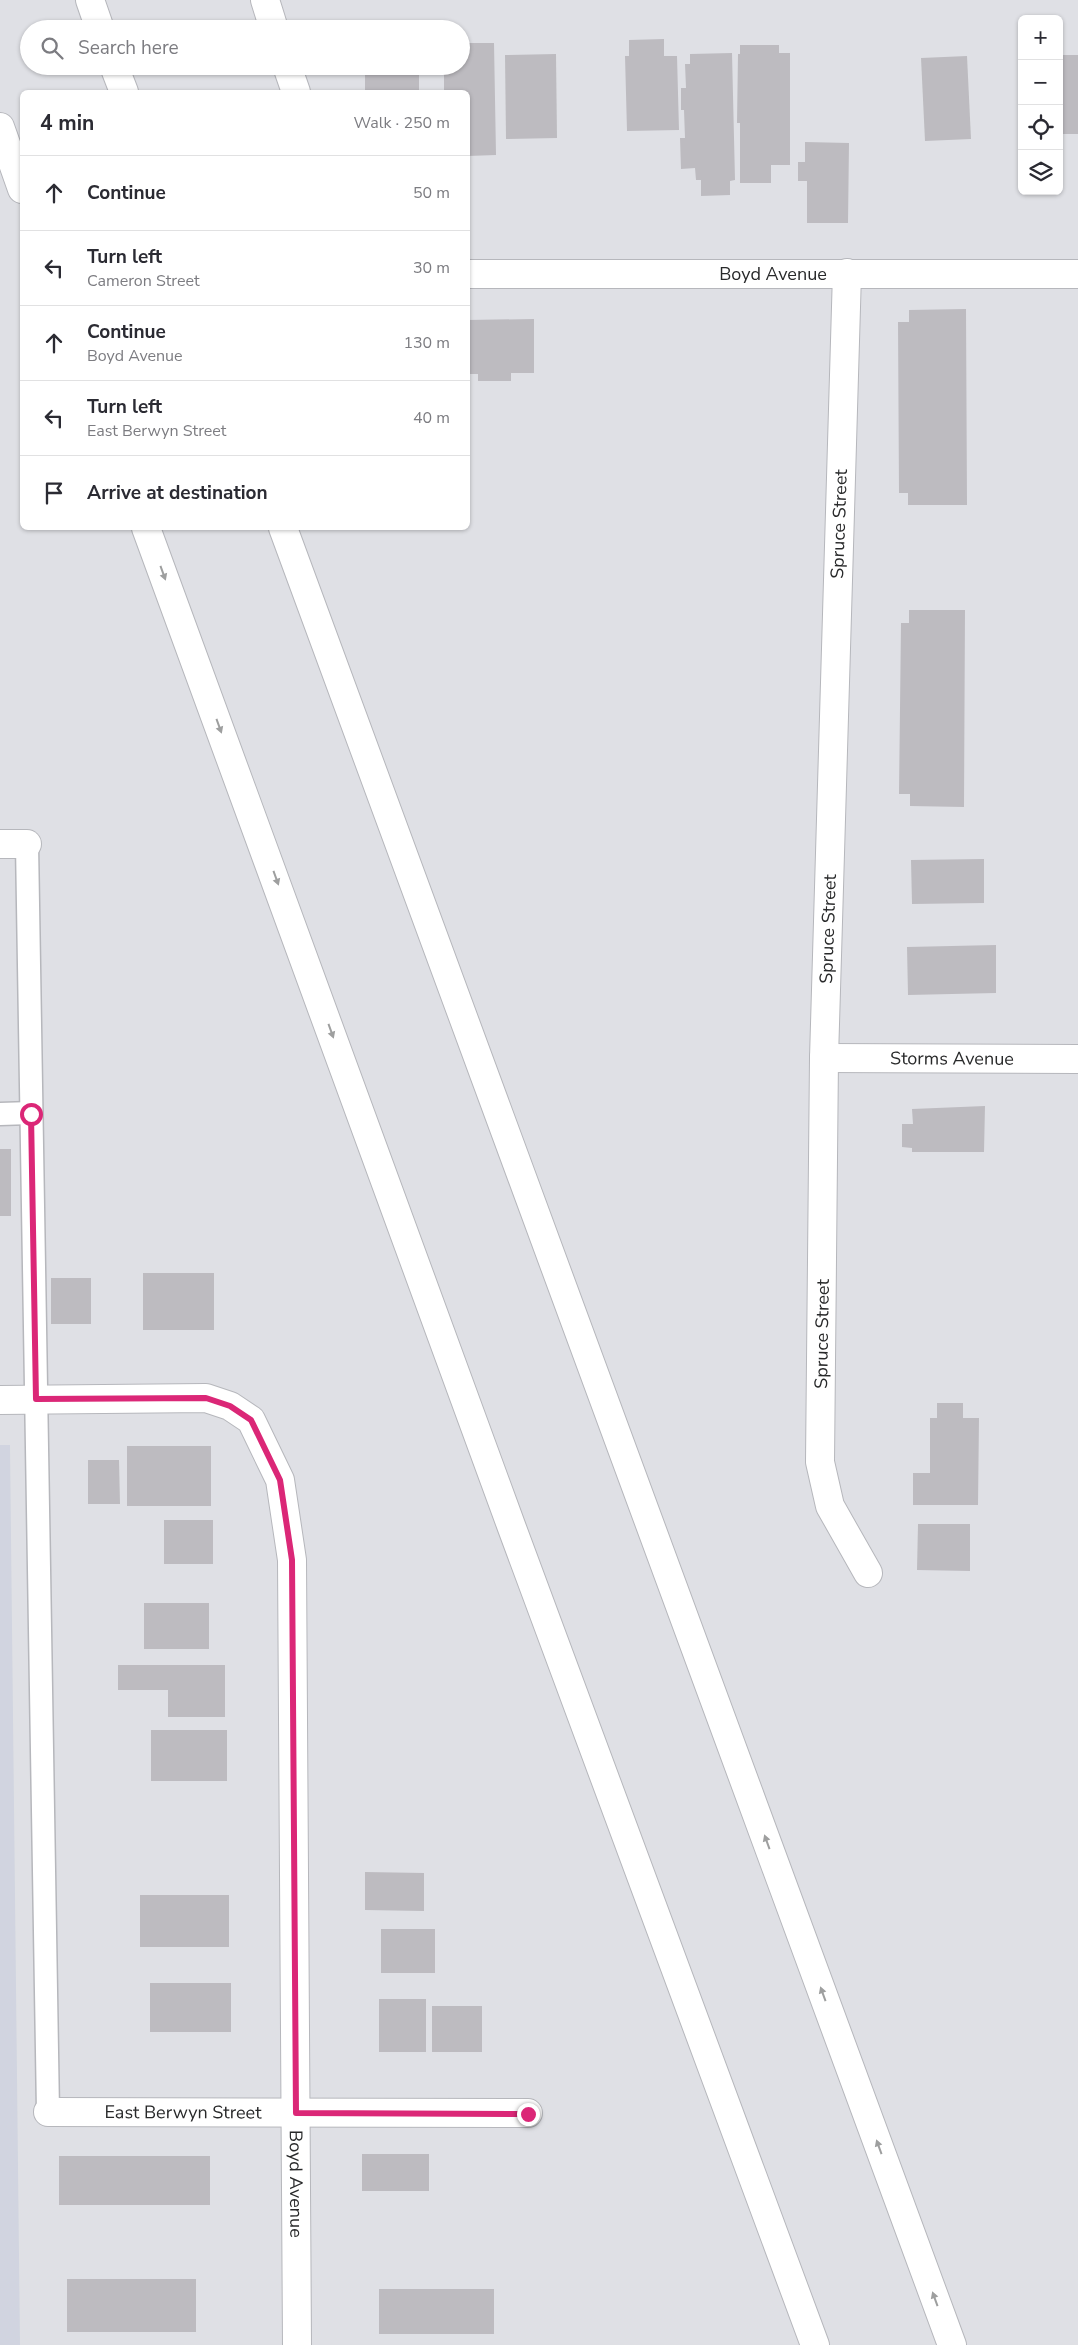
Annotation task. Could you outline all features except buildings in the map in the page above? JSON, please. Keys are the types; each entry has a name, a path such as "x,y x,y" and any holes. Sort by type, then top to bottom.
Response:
{"main road":[{"path":"90,0 97,20"},
{"path":"265,0 271,20"},
{"path":"117,75 123,90"},
{"path":"290,75 295,90"},
{"path":"0,127 20,183"},
{"name":"Spruce Street","path":"847,273 824,1058 820,1462 830,1506 868,1574"},
{"name":"Boyd Avenue","path":"470,274 1078,274"},
{"path":"147,530 815,2345"},
{"path":"284,530 952,2345"},
{"path":"0,844 27,844"},
{"name":"Storms Avenue","path":"824,1058 1078,1059"},
{"name":"Boyd Avenue","path":"0,1400 206,1398 230,1406 251,1420 280,1480 292,1560 297,2345"},
{"name":"East Berwyn Street","path":"48,2112 528,2114"}],"lane":[{"path":"27,844 48,2112"},
{"path":"0,1114 31,1114"}],"shaded area":[{"path":"0,1445 10,1445 20,2345 0,2345"}],"route":[{"path":"31,1114 36,1399 206,1398 230,1406 251,1420 280,1480 292,1560 296,2113 528,2114"}]}
